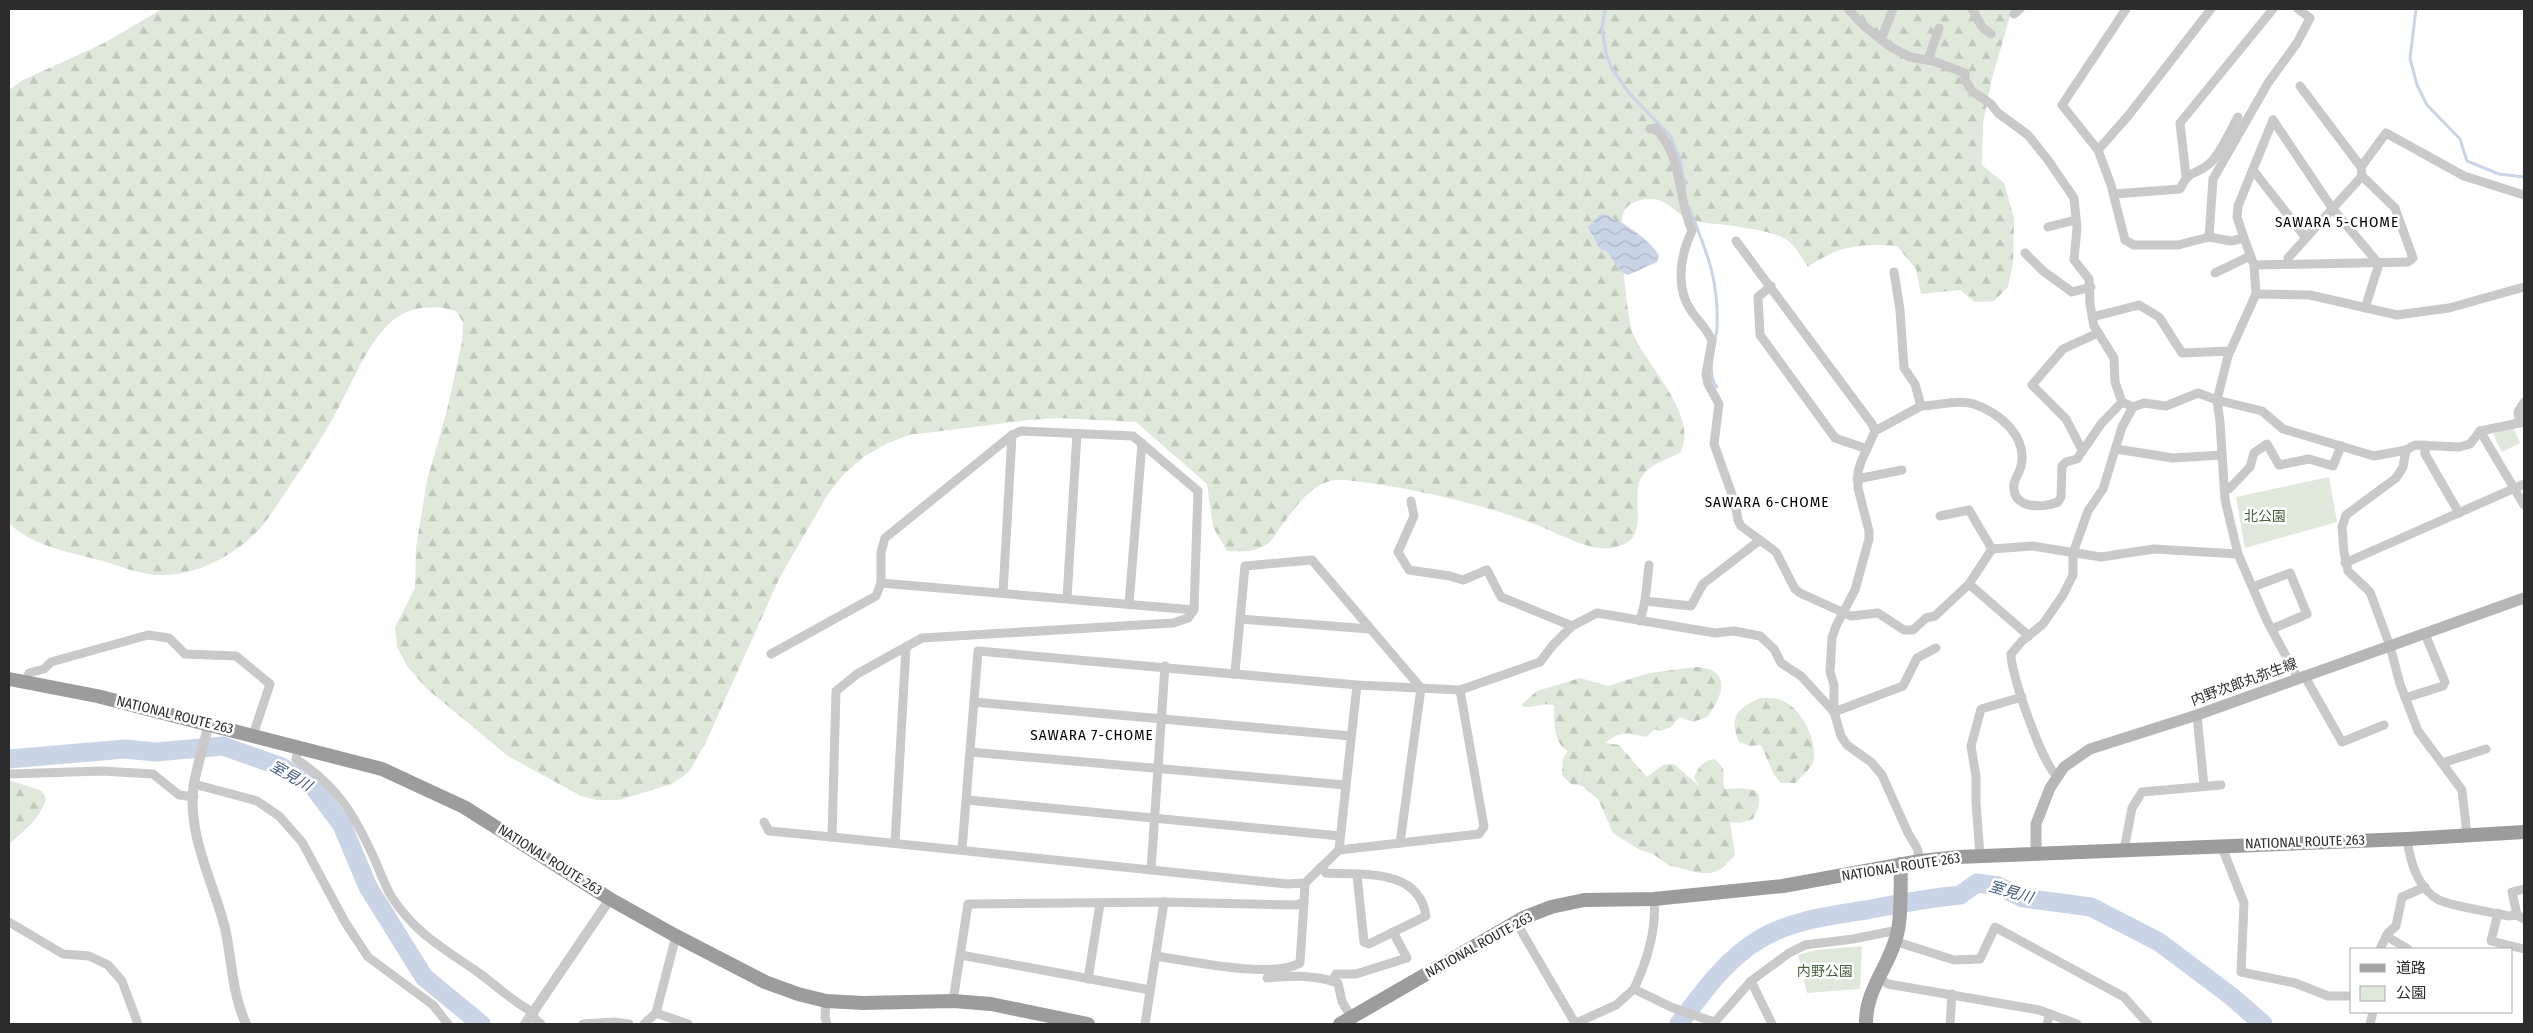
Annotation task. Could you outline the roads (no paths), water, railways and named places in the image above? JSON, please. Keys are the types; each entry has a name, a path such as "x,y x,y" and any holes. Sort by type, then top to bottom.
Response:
{"highway":[{"name":"NATIONAL ROUTE 263","path":"9,679 97,696 299,746 382,769 464,807 610,898 676,936 765,982 826,1001 864,1003 954,1001 991,1004 1088,1024"},
{"name":"NATIONAL ROUTE 263","path":"1346,1021 1516,922 1552,907 1584,900 1654,899 1783,886 1920,861 1980,855 2407,839 2524,832"}],"main road":[{"name":"内野次郎丸弥生線","path":"2036,852 2036,824 2043,801 2057,776 2073,759 2090,748 2197,715 2301,676 2524,598"},
{"path":"1866,1024 1869,997 1877,977 1889,957 1896,936 1902,864"}],"street":[{"path":"1848,9 1882,40 1910,57 1947,65 1965,74 1967,86 2028,136 2048,160 2074,198 2077,228 2074,260 2089,279 2092,317 2098,333 2114,358 2115,382 2122,402 2133,407"},
{"path":"1882,40 1893,9"},
{"path":"1972,9 1982,27 1991,34"},
{"path":"2126,9 2062,105 2098,150 2114,194 2121,231 2125,240 2134,245 2178,245 2209,237 2231,241 2244,238"},
{"path":"2098,150 2128,116 2211,9"},
{"path":"2114,194 2180,189 2186,176 2180,123 2273,9"},
{"path":"2209,237 2213,178 2268,83 2298,43 2310,18 2298,9"},
{"path":"1928,60 1939,28"},
{"path":"2215,273 2252,260 2288,263 2379,264 2408,262 2413,258 2394,208 2361,172 2300,86"},
{"path":"2186,176 2192,172 2202,171 2214,159 2238,116"},
{"path":"2379,264 2332,208 2273,120 2238,206 2237,217 2252,260 2256,294 2230,352 2217,400 2224,489 2238,554 2272,629 2342,742 2384,725"},
{"path":"1650,129 1655,128 1673,153 1685,214 1692,231 1683,256 1682,281 1688,307 1712,340 1706,374 1708,384 1719,404 1714,444 1741,526 1776,552 1795,589 1851,616 1878,612 1904,630 1913,630 1926,618 1934,616 1969,584 1992,549 2018,545 2101,557 2154,549 2238,554"},
{"path":"2288,263 2288,258 2361,172 2386,133 2464,176 2524,195"},
{"path":"2253,170 2306,238"},
{"path":"2048,227 2075,220"},
{"path":"1736,241 1875,431"},
{"path":"2026,253 2043,271 2072,292 2090,287"},
{"path":"2365,308 2379,264"},
{"path":"1894,272 1900,310 1904,368 1915,384 1921,406"},
{"path":"1770,286 1758,297 1760,335 1835,438 1867,449"},
{"path":"2256,294 2310,295 2397,315 2449,308 2524,287"},
{"path":"2092,317 2139,305 2159,318 2182,353 2230,352"},
{"path":"2082,450 2066,419 2032,385 2063,349 2098,333"},
{"path":"2057,776 2049,768 2022,697 2011,654 2043,624 2063,595 2073,575 2073,553 2088,511 2103,489 2122,426 2133,407 2144,403 2166,406 2198,393 2217,400 2262,411 2283,430 2374,456 2406,450 2415,445 2459,447 2470,444 2480,431 2522,422 2518,412 2524,402"},
{"path":"1920,861 1917,848 1908,833 1882,774 1871,762 1847,746 1841,736 1834,712 1834,685 1830,672 1832,638 1842,612 1855,590 1869,539 1870,531 1857,480 1867,449 1875,431 1921,406 1962,402 1975,404 2010,425 2022,448 2022,465 2014,484 2020,500 2030,506 2046,507 2058,502 2062,466 2066,462 2077,459 2100,424 2122,402"},
{"path":"771,654 876,596 881,583 881,552 885,538 1012,435 1021,431 1133,436 1198,491 1194,610 1188,618 1173,623 922,638 857,674 836,691 832,837"},
{"path":"2480,431 2524,505"},
{"path":"1067,598 1077,434"},
{"path":"1003,593 1012,435"},
{"path":"1129,604 1142,443"},
{"path":"2224,489 2228,489 2250,467 2254,453 2267,444 2279,465 2309,458 2333,466 2341,446"},
{"path":"2425,446 2425,454 2459,513"},
{"path":"2116,449 2173,458 2222,455"},
{"path":"2406,450 2402,467 2396,478 2346,515 2343,520 2345,563 2348,571 2370,592 2390,646 2405,698 2418,731 2462,790 2467,835"},
{"path":"1857,480 1902,470"},
{"path":"2345,563 2524,484"},
{"path":"1411,501 1414,516 1398,552 1409,570 1450,576 1463,580 1487,570 1501,597 1572,626"},
{"path":"1940,516 1969,510 1992,549"},
{"path":"1645,602 1691,606 1703,584 1760,540"},
{"path":"1235,672 1245,566 1312,560 1421,688 1400,843"},
{"path":"1640,621 1645,602 1649,565"},
{"path":"2253,587 2290,573 2307,614 2272,629"},
{"path":"881,583 1194,610"},
{"path":"1969,584 2029,636"},
{"path":"978,651 1357,684 1460,690 1540,662 1553,645 1572,626 1597,613 1715,633 1734,632 1760,636 1774,649 1781,663 1801,676 1834,712"},
{"path":"1240,619 1370,629"},
{"path":"2405,698 2443,686 2446,682 2425,634"},
{"path":"26,683 29,673 44,669 51,662 148,635 163,636 185,654 236,656 266,678 270,684 253,735"},
{"path":"962,850 971,752 978,636"},
{"path":"895,843 906,647"},
{"path":"1834,712 1904,686 1917,658 1936,648"},
{"path":"1151,870 1165,666"},
{"path":"1339,850 1357,684"},
{"path":"764,822 769,831 1288,884 1305,883 1339,850 1479,834 1484,827 1460,690"},
{"path":"1980,855 1976,776 1971,746 1981,709 2022,697"},
{"path":"974,702 1351,736"},
{"path":"2197,715 2204,786"},
{"path":"210,724 194,784 194,797 200,847 225,928 233,980 246,1024"},
{"path":"299,746 296,758 314,771 340,796 361,830 392,898 407,918 423,936 478,972 517,1004 530,1018 541,1024"},
{"path":"2442,763 2486,749"},
{"path":"971,752 1345,785"},
{"path":"9,774 102,771 154,774 179,796 194,797"},
{"path":"194,784 256,801 279,816 302,842 345,922 368,956 434,1005 448,1024"},
{"path":"2124,850 2132,808 2142,792 2221,785"},
{"path":"967,800 1340,836"},
{"path":"2407,839 2414,871 2425,887 2439,900 2521,917 2512,892 2524,888"},
{"path":"2221,846 2244,903 2241,972 2295,983 2328,996 2350,996"},
{"path":"1321,867 1326,873 1389,876 1409,886 1424,907 1426,916 1369,944 1364,942 1357,875"},
{"path":"1156,956 1263,970 1292,968 1300,963 1305,883"},
{"path":"2380,948 2386,936 2396,926 2402,898 2425,887"},
{"path":"530,1018 610,898"},
{"path":"1516,922 1574,1024 1616,1005 1634,989 1650,952 1655,913 1654,899"},
{"path":"954,1001 968,904 1164,902 1296,905 1304,902"},
{"path":"1146,1024 1164,902"},
{"path":"1088,978 1100,904"},
{"path":"2498,913 2491,942 2524,949"},
{"path":"9,922 63,954 89,956 108,965 122,981 138,1024"},
{"path":"1634,989 1671,1007 1714,1023 1751,981 1772,964 1805,945 1896,936 1954,960 1980,959 1995,927 2124,997 2148,1024"},
{"path":"1332,981 1336,974 1356,974 1406,958 1393,932"},
{"path":"644,1024 656,1013 676,936"},
{"path":"2386,936 2406,948"},
{"path":"960,955 1150,990"},
{"path":"1267,978 1299,975 1322,977 1338,983 1346,1021"},
{"path":"1877,977 1888,984 1952,994 2050,1014 2077,1024"},
{"path":"1751,981 1772,1024"},
{"path":"1950,1024 1952,994"},
{"path":"826,1001 824,1017 827,1024"},
{"path":"656,1013 688,1024"},
{"path":"2047,1024 2050,1014"},
{"path":"583,1024 614,1022 629,1024"}],"water":[{"path":"1605,214 1627,226 1649,243 1659,255 1657,262 1628,275 1621,272 1608,252 1600,249 1588,227 1599,215"}],"waterway":[{"path":"1605,9 1602,28 1606,53 1612,69 1630,94 1671,137 1680,159 1685,189"},
{"path":"2416,9 2410,58 2417,85 2427,105 2460,139 2467,161 2499,174 2524,177"},
{"path":"1689,207 1714,279 1717,327 1711,367 1717,387"},
{"name":"室見川","path":"9,759 125,749 156,752 223,746 282,767 313,786 342,825 368,887 424,977 481,1024"},
{"name":"室見川","path":"1679,1024 1706,989 1736,956 1772,933 1798,923 1825,917 1924,899 1960,895 1977,883 1998,886 2023,898 2091,907 2159,942 2231,996 2263,1024"}],"district":[{"name":"SAWARA 5-CHOME","path":"2337,222"},
{"name":"SAWARA 6-CHOME","path":"1767,502"},
{"name":"SAWARA 7-CHOME","path":"1092,735"}],"park label":[{"name":"北公園","path":"2265,516"},
{"name":"内野公園","path":"1825,971"}]}
